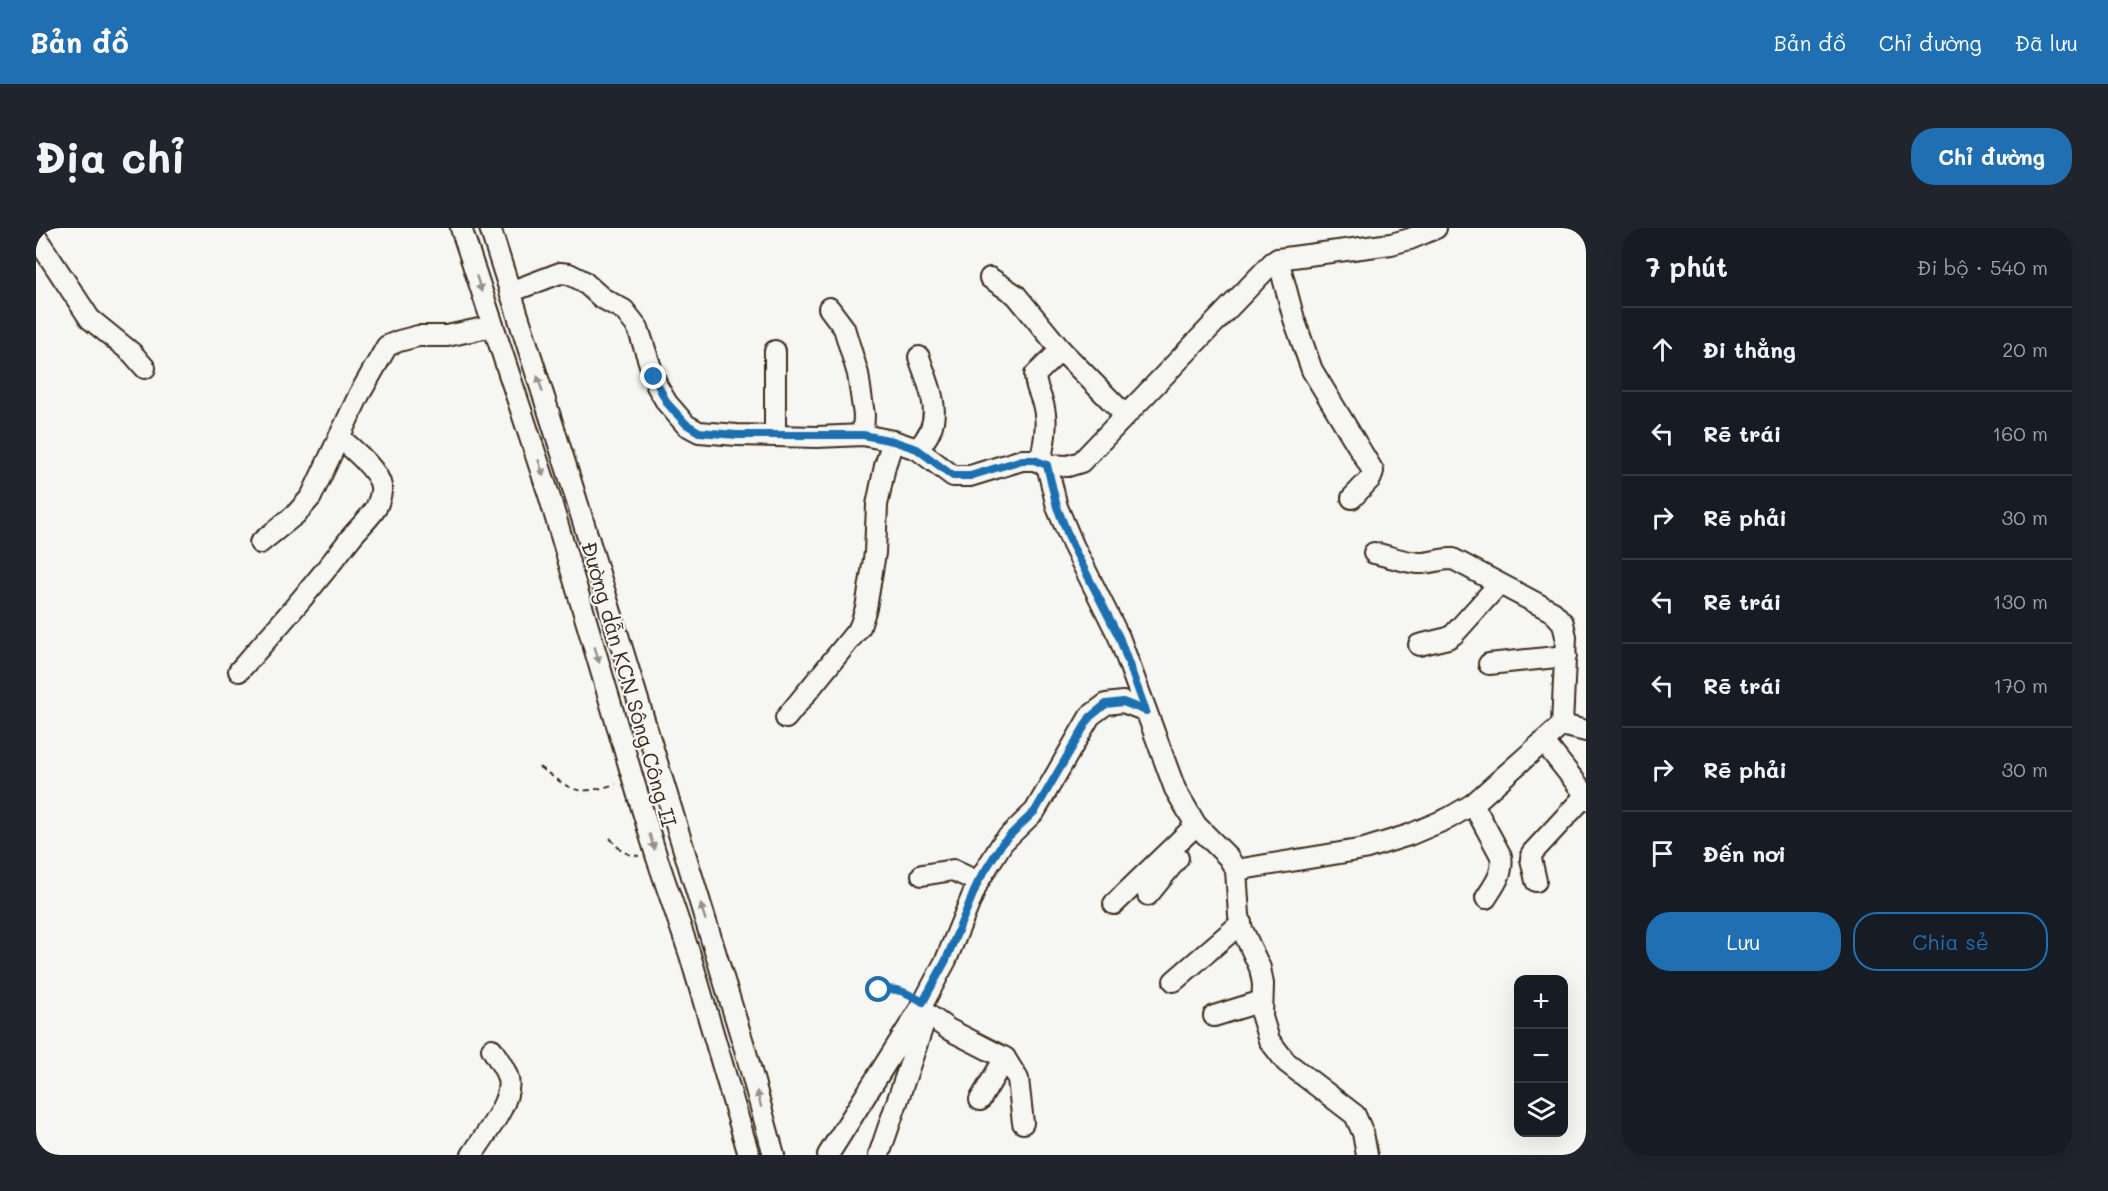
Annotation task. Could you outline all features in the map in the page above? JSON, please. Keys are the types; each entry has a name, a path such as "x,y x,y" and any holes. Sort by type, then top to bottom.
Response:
{"street":[{"name":"Đường dẫn KCN Sông Công II","path":"461,228 549,495 633,779 690,955 749,1155"},
{"name":"Đường dẫn KCN Sông Công II","path":"490,228 571,482 745,1049 774,1155"},
{"path":"510,292 560,273 569,274 584,281 602,298 624,310 638,328 657,386 667,403 686,424 699,432 737,435 863,435 917,449 953,476 970,476 1022,460 1068,466 1081,462 1278,259 1391,244 1436,228"},
{"path":"36,237 90,320 132,353 145,368"},
{"path":"1278,259 1294,319 1312,370 1373,471 1371,478 1352,498"},
{"path":"990,278 1016,295 1061,350 1125,415"},
{"path":"829,308 844,328 858,374 864,415 863,435"},
{"path":"260,543 296,514 311,497 359,395 387,346 418,336 447,336 493,326"},
{"path":"1061,350 1035,375 1035,383 1045,411 1044,464 1057,507 1072,545 1119,637 1175,789 1198,828 1228,857 1236,870 1241,923 1260,968 1263,984 1262,1017 1269,1040 1286,1062 1355,1115 1364,1133 1366,1155"},
{"path":"775,351 775,435"},
{"path":"917,449 927,440 934,417 934,403 919,357"},
{"path":"239,670 322,576 360,525 375,510 381,484 378,477 339,437"},
{"path":"786,718 860,627 866,608 875,553 877,506 893,441"},
{"path":"1236,870 1364,849 1409,835 1449,818 1473,804 1562,725 1566,637 1563,623 1553,612 1453,560 1441,558 1428,563 1417,563 1374,553"},
{"path":"1419,645 1455,634 1499,584"},
{"path":"1489,664 1566,656"},
{"path":"828,1155 923,1008 946,960 978,882 1003,842 1035,811 1090,717 1106,704 1123,702 1146,711"},
{"path":"1562,725 1586,731"},
{"path":"1536,881 1531,859 1532,853 1585,799 1581,789 1544,742"},
{"path":"1473,804 1501,856 1503,866 1501,874 1486,898"},
{"path":"1148,895 1198,828"},
{"path":"1114,904 1198,828"},
{"path":"922,875 953,870 978,882"},
{"path":"1174,981 1241,923"},
{"path":"1214,1016 1262,1001"},
{"path":"923,1008 948,1029 1005,1058 1018,1079 1023,1124"},
{"path":"879,1155 923,1008"},
{"path":"472,1155 505,1104 508,1092 508,1078 492,1049"},
{"path":"719,1057 745,1049"},
{"path":"980,1100 1005,1058"}],"path":[{"path":"539,767 575,791 601,789 633,779"},
{"path":"610,838 627,855 657,858"},
{"path":"879,990 890,988 904,991 923,1008"}],"route":[{"path":"654,377 667,403 686,424 699,432 817,437 863,435 917,449 953,476 970,476 1022,460 1034,460 1047,465 1057,507 1072,545 1119,637 1146,711 1123,702 1106,704 1090,717 1035,811 1003,842 978,882 946,960 923,1002 904,991 890,988 879,990"}]}
